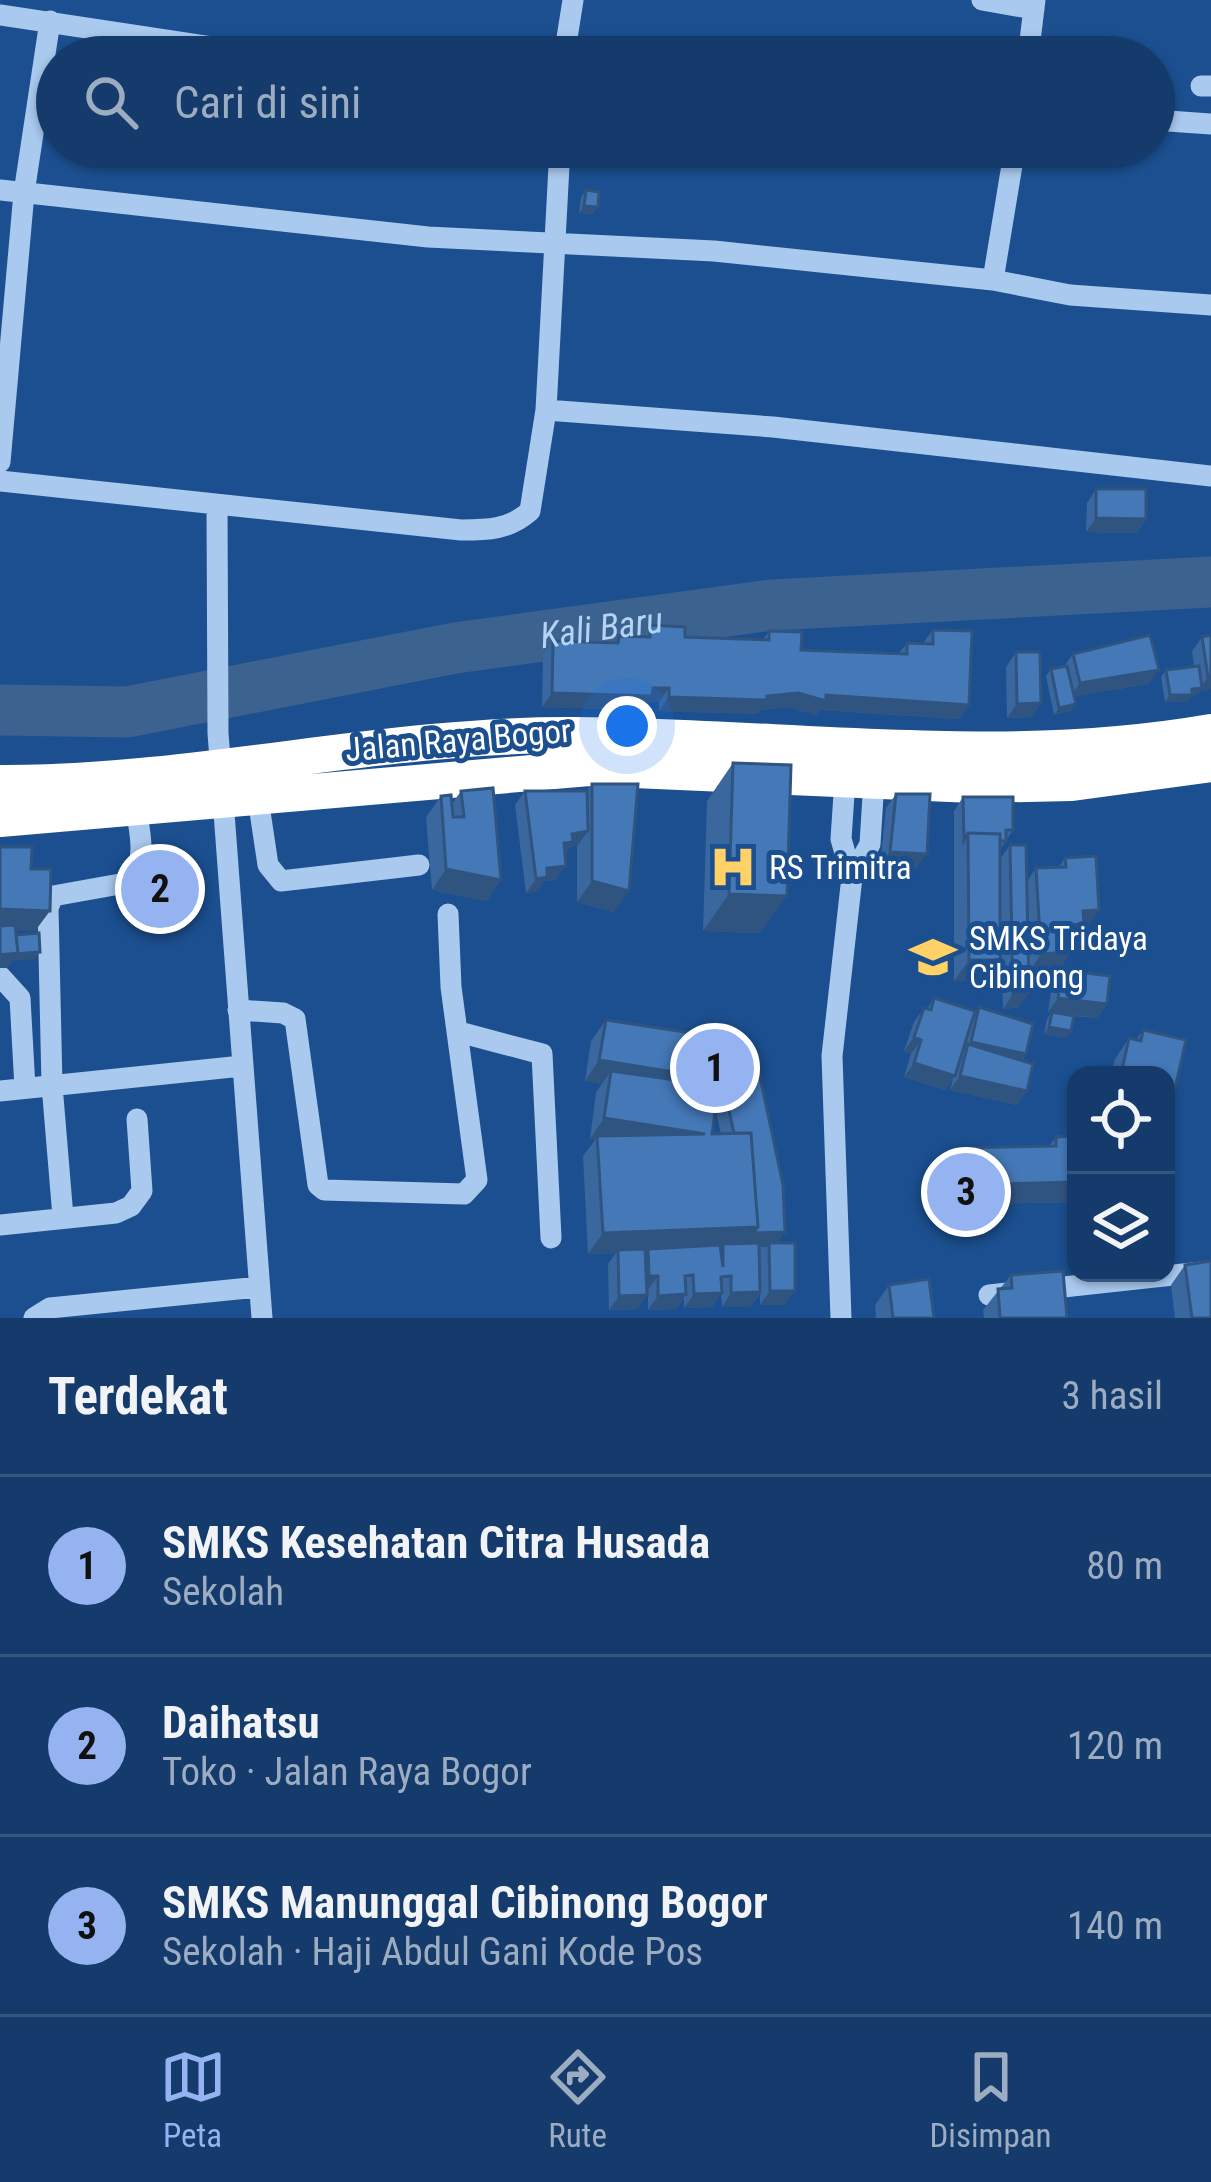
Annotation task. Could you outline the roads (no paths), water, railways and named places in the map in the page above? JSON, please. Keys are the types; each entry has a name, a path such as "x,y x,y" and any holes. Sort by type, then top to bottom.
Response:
{"highway":[{"name":"Jalan Raya Bogor","path":"861,764 1211,732"},
{"name":"Jalan Raya Bogor","path":"0,819 235,772 572,735 1072,783 1211,764"},
{"name":"Jalan Raya Bogor","path":"0,784 134,793"}],"street":[{"path":"567,36 573,0"},
{"path":"982,0 1035,5 1031,36"},
{"path":"0,15 145,36"},
{"path":"48,36 50,21"},
{"path":"0,462 24,193 36,114"},
{"path":"1175,121 1211,124"},
{"path":"0,482 460,530 508,526 530,511 546,410 560,168"},
{"path":"993,280 1012,168"},
{"path":"0,190 428,237 714,251 993,280 1070,296 1211,305"},
{"path":"546,410 773,427 1211,476"},
{"path":"218,505 216,674 235,772 268,865 281,881 418,866"},
{"path":"841,1318 832,1077 852,877 870,844 861,764"},
{"path":"235,772 238,1010 262,1318"},
{"path":"63,1217 52,1085 49,900 66,892 131,882 142,854 134,793"},
{"path":"238,1010 283,1012 295,1019 318,1185 325,1190 464,1194 475,1189 448,914"},
{"path":"0,976 20,998 25,1088"},
{"path":"459,1032 542,1054 551,1238"},
{"path":"0,1091 242,1066"},
{"path":"0,1225 116,1213 131,1206 142,1191 137,1119"},
{"path":"989,1295 1211,1271"},
{"path":"34,1318 50,1308 259,1287"}],"waterway":[{"name":"Kali Baru","path":"0,710 127,712 455,648 772,605 1211,582"}],"place":[{"name":"RS Trimitra","path":"733,867"},
{"name":"Daihatsu","path":"160,889"},
{"name":"SMKS Tridaya Cibinong","path":"933,957"},
{"name":"SMKS Kesehatan Citra Husada","path":"715,1068"},
{"name":"SMKS Manunggal Cibinong Bogor","path":"966,1192"}]}
